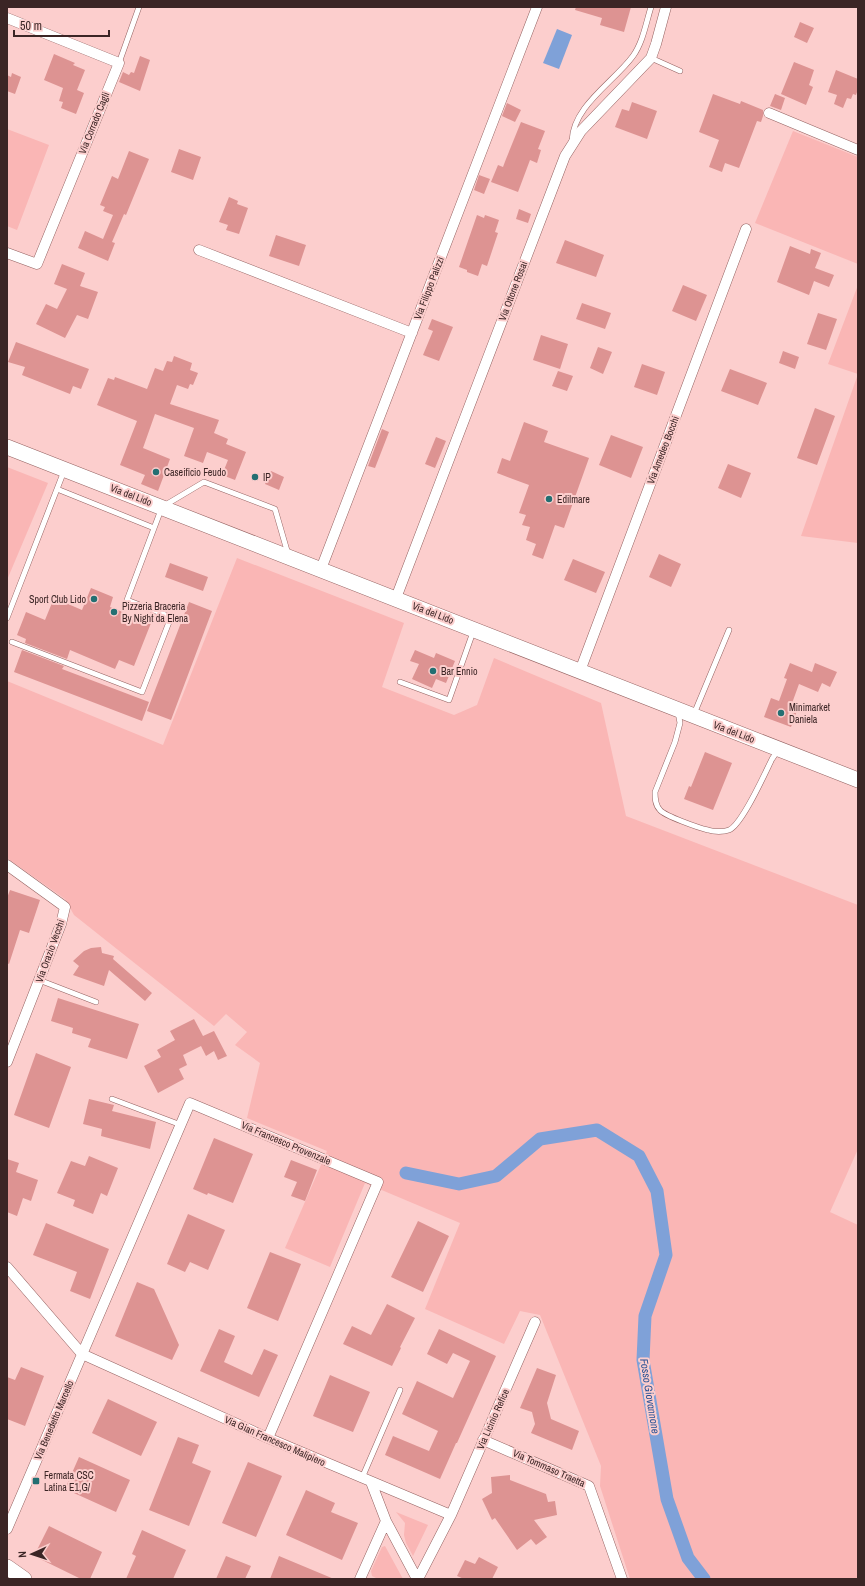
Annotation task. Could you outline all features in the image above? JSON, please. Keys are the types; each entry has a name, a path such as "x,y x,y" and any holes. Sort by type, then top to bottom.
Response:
{"main road":[{"name":"Via del Lido","path":"7,447 858,780"},
{"path":"7,1567 24,1579"},
{"path":"7,1572 8,1579"}],"street":[{"name":"Via Filippo Palizzi","path":"321,570 536,7"},
{"name":"Via Ottone Rosai","path":"396,598 563,162 572,144 584,128 651,58 658,39 666,7"},
{"path":"7,18 118,63"},
{"name":"Via Corrado Cagli","path":"7,253 37,264 118,63"},
{"path":"769,113 858,150"},
{"name":"Via Amedeo Bocchi","path":"580,671 746,229"},
{"path":"199,250 412,333"},
{"name":"Via Orazio Vecchi","path":"7,865 65,907 62,924 7,1062"},
{"name":"Via Francesco Provenzale","path":"82,1354 190,1103 378,1182 268,1438"},
{"path":"7,1267 82,1354"},
{"name":"Via Licinio Refice","path":"418,1579 450,1515 535,1322"},
{"name":"Via Gian Francesco Malipiero","path":"82,1354 268,1438 366,1480"},
{"name":"Via Benedetto Marcello","path":"7,1529 82,1354"},
{"name":"Via Tommaso Traetta","path":"483,1440 590,1486 622,1579"},
{"path":"366,1480 450,1515"},
{"path":"366,1480 386,1521 418,1579"},
{"path":"360,1579 386,1521"}],"lane":[{"path":"118,63 139,7"},
{"path":"572,144 573,129 578,117 628,62 636,51 651,7"},
{"path":"651,58 680,70"},
{"path":"7,618 65,470"},
{"path":"12,642 142,692 171,617 127,600 162,507 204,482 275,509 289,557"},
{"path":"57,489 154,528"},
{"path":"400,682 449,700 474,629"},
{"path":"693,716 729,630"},
{"path":"678,710 680,723 677,735 655,792 655,800 659,809 665,814 708,830 730,830 740,820 772,759 779,749"},
{"path":"39,980 96,1002"},
{"path":"112,1099 181,1125"},
{"path":"366,1480 400,1390"}],"shaded area":[{"path":"7,129 49,145 17,230 7,226"},
{"path":"793,131 858,157 858,264 755,223"},
{"path":"858,285 858,374 828,364"},
{"path":"858,374 858,543 801,536"},
{"path":"7,467 48,483 7,580"},
{"path":"237,558 404,623 382,687 454,715 477,705 494,658 601,703 626,816 858,905 858,1149 830,1212 858,1225 858,1579 630,1579 600,1486 601,1466 540,1315 520,1311 504,1344 425,1309 460,1223 365,1183 330,1267 285,1248 327,1151 247,1118 260,1063 235,1045 247,1032 226,1014 214,1026 74,915 65,899 7,858 7,681 163,745"},
{"path":"396,1512 428,1525 413,1556 406,1543 404,1535 405,1523"},
{"path":"385,1546 403,1579 378,1579 372,1576 371,1571 382,1547"}],"water":[{"path":"557,29 572,35 559,69 543,63"}],"building":[{"path":"576,7 631,7 624,32 600,25 602,18 575,10"},
{"path":"800,22 814,28 807,43 794,37"},
{"path":"54,54 75,63 73,65 85,70 77,90 84,93 76,114 61,108 63,102 59,101 63,88 44,80"},
{"path":"140,56 150,60 140,91 119,82 123,72 129,75 131,72 134,73"},
{"path":"794,62 814,70 809,85 813,87 806,105 781,94"},
{"path":"836,70 858,79 858,89 856,95 853,94 851,99 847,98 843,108 834,104 837,95 828,92"},
{"path":"12,73 21,77 15,94 7,91 7,75 11,77"},
{"path":"713,94 740,104 741,101 763,110 761,122 757,121 739,168 725,163 722,172 709,167 719,140 699,132"},
{"path":"775,94 785,98 781,110 770,106"},
{"path":"632,102 657,111 647,139 615,127 622,109 629,111"},
{"path":"507,103 521,110 515,122 502,116"},
{"path":"521,122 545,131 538,149 541,150 537,163 530,160 518,192 491,182 498,165 503,167"},
{"path":"179,149 201,157 193,180 171,172"},
{"path":"129,151 149,159 126,215 124,214 112,242 115,243 108,261 78,248 85,231 103,239 113,215 103,211 105,207 100,205 112,176 118,179"},
{"path":"479,175 490,179 484,194 474,190"},
{"path":"229,197 238,201 237,204 248,208 239,234 226,230 228,225 219,222"},
{"path":"519,209 531,214 528,223 516,219"},
{"path":"477,215 484,218 485,215 499,220 495,232 498,233 487,266 482,264 478,276 459,267"},
{"path":"276,235 306,245 299,266 269,256"},
{"path":"565,240 604,255 596,277 556,263"},
{"path":"790,246 810,254 811,249 821,253 815,268 834,275 829,287 814,281 809,295 777,282"},
{"path":"62,264 85,273 80,286 98,292 88,319 77,315 65,338 36,324 46,304 57,309 67,289 54,284"},
{"path":"683,285 707,295 696,321 672,311"},
{"path":"582,303 611,313 605,329 576,319"},
{"path":"818,313 837,319 826,350 807,344"},
{"path":"432,319 453,327 439,361 423,355 433,331 428,329"},
{"path":"541,335 568,344 560,369 533,360"},
{"path":"16,342 89,369 81,389 73,386 70,394 22,375 25,367 8,362"},
{"path":"598,347 612,352 603,374 590,368"},
{"path":"783,351 799,357 795,369 779,363"},
{"path":"174,356 192,363 190,370 198,373 193,385 190,384 188,389 177,385 170,404 219,420 214,433 228,439 226,444 246,452 235,480 222,475 228,460 207,452 203,463 184,456 194,428 155,414 143,448 170,459 158,491 141,484 145,475 120,465 137,421 97,405 108,378 114,380 115,377 147,389 155,368 163,371 167,361 172,362"},
{"path":"642,364 665,372 657,395 634,387"},
{"path":"730,369 767,383 758,405 721,391"},
{"path":"558,371 573,376 567,391 552,386"},
{"path":"815,408 835,416 817,465 797,458"},
{"name":"Edilmare","path":"524,422 548,431 544,442 589,458 564,528 555,525 543,559 532,555 536,544 526,540 530,527 522,525 526,515 519,513 529,485 497,473 502,458 510,461"},
{"path":"382,429 389,432 375,468 368,466"},
{"path":"611,435 643,447 631,478 599,465"},
{"path":"436,437 446,441 435,468 425,464"},
{"path":"728,464 751,473 741,498 718,488"},
{"path":"271,471 284,477 279,490 265,484"},
{"path":"659,554 681,564 671,587 649,577"},
{"path":"573,559 605,572 596,593 564,580"},
{"path":"170,563 208,577 203,591 165,577"},
{"path":"91,588 113,597 110,607 151,623 134,666 119,660 115,669 70,650 67,659 25,643 26,639 17,635 26,612 45,620 54,598 82,610"},
{"path":"189,602 212,611 171,720 147,711"},
{"path":"22,650 64,666 62,669 149,702 142,721 14,672"},
{"name":"Bar Ennio","path":"415,650 434,658 436,653 455,661 446,683 436,679 432,688 412,679 419,664 410,661"},
{"path":"790,663 812,672 815,663 837,672 830,687 822,683 818,692 799,684 791,706 798,708 791,727 764,717 771,698 779,701 787,679 784,678"},
{"path":"705,752 732,763 713,810 684,799 689,786 691,787"},
{"path":"10,890 40,900 29,933 20,930 9,964 7,963 7,898"},
{"path":"101,947 102,953 114,956 113,959 152,993 145,1001 109,970 104,986 73,975 79,966 73,961 84,951 91,948"},
{"path":"58,998 139,1024 127,1059 88,1047 91,1039 72,1033 73,1028 51,1021"},
{"path":"194,1019 203,1036 214,1031 227,1056 218,1060 214,1051 206,1056 201,1046 183,1055 187,1065 179,1069 184,1079 158,1093 144,1066 161,1057 157,1050 175,1040 170,1031"},
{"path":"36,1053 71,1067 49,1128 14,1115"},
{"path":"89,1099 114,1105 112,1111 156,1122 150,1149 101,1136 102,1129 83,1124"},
{"path":"214,1138 253,1154 233,1203 193,1189"},
{"path":"89,1156 118,1168 107,1196 101,1193 93,1214 73,1206 75,1200 57,1193 71,1161 85,1166"},
{"path":"7,1159 19,1163 16,1172 38,1180 31,1201 23,1198 17,1216 7,1212"},
{"path":"291,1160 317,1170 305,1201 291,1196 297,1182 284,1177"},
{"path":"188,1214 225,1230 208,1270 190,1262 185,1272 167,1264"},
{"path":"418,1221 449,1236 423,1292 391,1277"},
{"path":"46,1223 109,1249 90,1299 70,1291 77,1272 33,1255"},
{"path":"270,1252 301,1264 278,1321 247,1308"},
{"path":"137,1282 154,1289 179,1345 172,1360 115,1336"},
{"path":"387,1304 415,1318 392,1366 343,1344 352,1326 371,1335"},
{"path":"219,1329 235,1336 224,1362 252,1375 264,1349 278,1355 259,1397 200,1371"},
{"path":"439,1329 496,1356 440,1479 385,1455 393,1436 429,1451 438,1431 402,1414 417,1381 453,1398 470,1361 453,1353 447,1364 427,1354"},
{"path":"21,1367 44,1376 25,1426 7,1419 7,1377 15,1380"},
{"path":"537,1368 556,1375 547,1403 551,1419 579,1431 572,1450 531,1433 535,1424 532,1412 520,1408"},
{"path":"330,1375 370,1392 353,1432 313,1416"},
{"path":"108,1399 157,1422 141,1456 92,1433"},
{"path":"178,1437 199,1445 192,1463 211,1471 189,1526 149,1510"},
{"path":"79,1457 130,1480 116,1512 65,1489"},
{"path":"248,1462 282,1476 256,1537 222,1523"},
{"path":"510,1475 510,1480 546,1494 548,1502 555,1501 557,1515 534,1520 547,1537 536,1545 531,1539 517,1550 495,1518 492,1520 482,1499 492,1493 491,1477"},
{"path":"306,1490 335,1503 331,1512 358,1523 342,1560 286,1535"},
{"path":"49,1526 102,1552 90,1579 81,1579 34,1556"},
{"path":"142,1530 186,1550 173,1579 126,1579 136,1556 132,1554"},
{"path":"226,1556 251,1566 245,1579 216,1579"},
{"path":"279,1556 334,1579 270,1579"},
{"path":"479,1557 498,1567 492,1579 464,1579 457,1576 465,1560 475,1564"}],"waterway":[{"name":"Fosso Giovannone","path":"406,1173 459,1184 496,1176 540,1139 597,1130 639,1156 657,1191 666,1255 645,1316 643,1360 667,1499 688,1558 704,1579"}],"place":[{"name":"Caseificio Feudo","path":"156,472"},
{"name":"IP","path":"255,477"},
{"name":"Edilmare","path":"549,499"},
{"name":"Sport Club Lido","path":"94,599"},
{"name":"Pizzeria Braceria By Night da Elena","path":"114,612"},
{"name":"Bar Ennio","path":"433,671"},
{"name":"Minimarket Daniela","path":"781,713"},
{"name":"Fermata CSC Latina E1,G/","path":"36,1481"}]}
